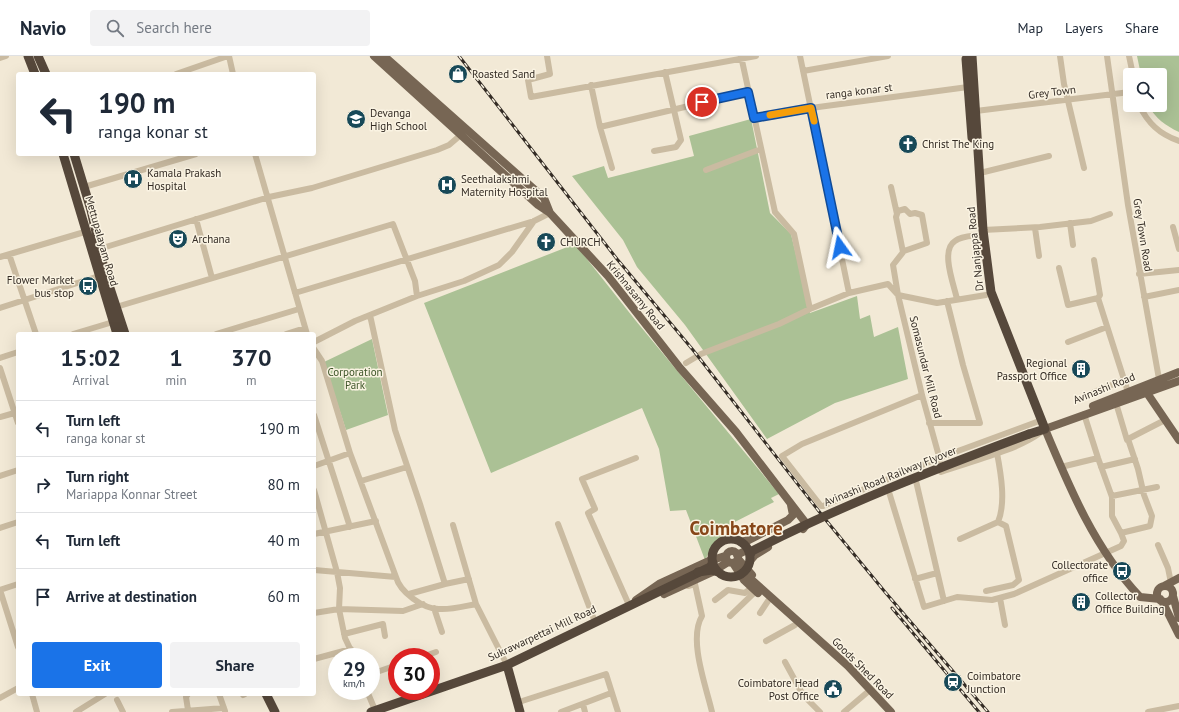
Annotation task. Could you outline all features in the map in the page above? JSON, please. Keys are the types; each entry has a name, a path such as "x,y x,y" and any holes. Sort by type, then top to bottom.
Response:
{"highway":[{"path":"28,56 34,72"},
{"path":"38,56 45,72"},
{"name":"Dr Nanjappa Road","path":"969,58 968,87 986,295 1041,424"},
{"name":"Dr Nanjappa Road","path":"969,58 976,111 980,173 981,232 991,292 1041,424"},
{"name":"Mettupalayam Road","path":"64,156 88,232 105,274 124,332"},
{"name":"Mettupalayam Road","path":"75,156 84,187 96,250 99,276 117,332"},
{"name":"Avinashi Road Railway Flyover","path":"713,563 714,551 723,542 728,540 747,551 755,543 887,482 1028,432 1041,424"},
{"path":"698,572 712,570 722,575 734,577 744,573 747,551"},
{"path":"713,563 718,572"},
{"name":"Sukrawarpettai Mill Road","path":"373,711 389,709 507,665 630,605 681,583 698,572 710,567 713,563"},
{"path":"507,665 519,702 520,712"},
{"path":"267,696 272,711"}],"main road":[{"name":"Krishnasamy Road","path":"374,56 464,132 538,205 550,213 608,276 680,368 736,432 805,522 805,526 801,531 755,555 747,551"},
{"path":"384,56 464,132"},
{"name":"Avinashi Road","path":"1041,424 1084,414 1116,403 1179,372"},
{"name":"Avinashi Road","path":"1041,424 1128,392 1179,381"},
{"path":"1151,386 1165,420 1179,440"},
{"path":"1151,386 1179,432"},
{"path":"1041,424 1075,501 1106,553 1140,597 1167,601 1173,595"},
{"path":"681,583 712,572 747,551 749,540 788,520 793,515 790,503"},
{"path":"732,559 744,580 807,635 820,641"},
{"path":"630,605 659,584 709,560 732,559 814,629 820,641"},
{"path":"744,573 820,641"},
{"path":"1179,578 1157,595 1179,635"},
{"path":"1140,597 1168,586"},
{"path":"1168,586 1171,589 1179,618"},
{"name":"Goods Shed Road","path":"820,641 848,666 891,712"}],"street":[{"path":"0,58 6,56"},
{"path":"182,72 228,56 232,72"},
{"path":"547,56 550,74 528,80 531,97 741,57 756,56"},
{"path":"800,56 849,293"},
{"path":"803,71 888,56"},
{"path":"1060,56 1084,168"},
{"name":"Grey Town Road","path":"1107,56 1139,274 1144,297 1151,386"},
{"path":"1129,56 1132,68"},
{"path":"741,57 775,212 794,234 810,308"},
{"path":"654,151 676,147 681,140 664,72"},
{"path":"591,85 600,127 612,168"},
{"name":"ranga konar st","path":"754,118 811,108 968,87"},
{"path":"600,127 748,92"},
{"name":"Grey Town","path":"976,111 1123,93"},
{"path":"1142,112 1147,121 1160,132 1179,141"},
{"path":"96,250 269,197 312,188 437,150 449,145 464,132"},
{"path":"706,170 761,149"},
{"path":"84,187 189,156"},
{"path":"256,156 286,256 306,331"},
{"path":"980,173 1049,156"},
{"path":"891,187 903,252 927,243 922,215 915,213 910,214 906,209 898,211 897,214"},
{"path":"295,293 534,221 550,213"},
{"path":"957,299 947,259 950,245 955,240 981,232 1035,228 1091,221 1110,214"},
{"path":"196,219 212,278"},
{"path":"316,341 370,315 417,296 464,281 499,265 512,252 534,221"},
{"path":"1070,223 1073,245"},
{"path":"116,307 393,224 415,281 417,296"},
{"path":"1173,227 1179,249"},
{"path":"1035,228 1040,256"},
{"path":"0,257 88,232"},
{"name":"Somasundar Mill Road","path":"903,252 893,265 898,294 940,465"},
{"path":"10,254 35,332"},
{"path":"1094,260 1100,295 1098,298 1128,392"},
{"path":"1059,268 1068,305 1098,298"},
{"path":"1139,274 1179,270"},
{"path":"0,308 99,276"},
{"path":"686,364 701,354 779,324 810,308 849,293 888,284 898,294 937,303 986,295"},
{"path":"1144,297 1179,290"},
{"path":"929,423 980,423 963,365 947,301"},
{"path":"223,332 299,309"},
{"path":"370,315 389,410 445,584"},
{"path":"80,332 113,322"},
{"path":"1068,342 1107,327"},
{"path":"0,358 16,353"},
{"path":"316,353 322,361 350,453 401,588 423,604 434,608 439,609 476,604"},
{"path":"0,368 16,412 0,417"},
{"path":"1094,392 1124,380"},
{"path":"922,395 802,444 782,456 821,506 940,465 1041,424"},
{"path":"1116,403 1127,440"},
{"path":"888,492 924,607 957,597 992,600 1014,594 1121,546 1124,541 1112,516 1112,496 1084,414"},
{"path":"1121,533 1150,526 1152,516 1142,491 1135,459 1128,439 1165,420"},
{"path":"316,422 350,527"},
{"path":"828,504 835,515 916,481 940,465 997,453 1034,437 1041,424"},
{"path":"316,465 350,453"},
{"path":"960,539 998,522 1001,514 1001,505 997,453"},
{"path":"630,605 588,513 595,509 582,478 636,458"},
{"path":"1061,467 1098,458"},
{"path":"1102,467 1135,459"},
{"path":"361,481 407,467"},
{"path":"0,476 16,471"},
{"path":"916,481 944,601"},
{"path":"1112,496 1157,487"},
{"path":"316,496 337,572 340,588 339,609 344,634 351,648"},
{"path":"316,534 376,521"},
{"path":"986,591 1013,585 1019,580 1006,526 998,522"},
{"path":"0,528 16,523"},
{"path":"558,524 595,622"},
{"path":"453,525 476,604 507,665"},
{"path":"1158,545 1168,568 1168,586"},
{"path":"316,570 396,577"},
{"path":"915,579 937,573"},
{"path":"409,594 469,579"},
{"path":"681,583 680,589 683,590 690,585 695,584 702,616 698,623 696,643 712,712"},
{"path":"16,585 0,590 16,641"},
{"path":"715,600 728,590 745,593 754,589"},
{"path":"730,616 754,589"},
{"path":"1000,598 1005,625"},
{"path":"760,612 768,601"},
{"path":"316,613 339,609 403,611 423,604"},
{"path":"434,608 442,632"},
{"path":"344,634 383,624 385,636"},
{"path":"766,641 795,625"},
{"path":"316,658 328,655"},
{"path":"785,662 803,695 820,712"},
{"path":"519,702 606,674 618,712"},
{"path":"0,698 16,689"},
{"path":"844,712 870,690"},
{"path":"562,712 611,693"},
{"path":"33,696 37,712"},
{"path":"76,712 102,696"},
{"path":"187,696 188,710"},
{"path":"172,712 188,710 224,710 220,696"},
{"path":"117,700 123,712"},
{"path":"370,700 373,711"},
{"path":"583,704 585,712"},
{"path":"1148,712 1179,706"}],"green space":[{"path":"1137,56 1179,56 1179,132 1161,121 1153,112 1167,112 1167,68 1140,68"},
{"path":"751,119 770,213 791,234 810,313 857,296 860,319 870,315 874,337 898,327 908,379 835,403 767,439 685,325 637,267 623,240 572,176 604,166 608,178 694,156 689,136"},
{"path":"575,244 636,321 779,494 771,498 774,502 725,527 728,533 714,543 705,560 686,510 670,511 659,449 642,408 491,473 424,303"},
{"name":"Corporation Park","path":"372,339 388,415 346,430 324,362"}],"railway":[{"path":"459,56 617,259 693,350 825,519 885,592 988,712"},
{"path":"892,608 979,712"}],"slow traffic":[{"path":"770,115 811,108 814,121"}],"place":[{"name":"Roasted Sand","path":"458,74"},
{"name":"Devanga High School","path":"356,119"},
{"name":"Christ The King","path":"908,144"},
{"name":"Kamala Prakash Hospital","path":"133,179"},
{"name":"Seethalakshmi Maternity Hospital","path":"447,185"},
{"name":"Archana","path":"178,239"},
{"name":"CHURCH","path":"546,242"},
{"name":"Flower Market bus stop","path":"88,286"},
{"name":"Regional Passport Office","path":"1081,369"},
{"name":"Collectorate office","path":"1122,571"},
{"name":"Collector Office Building","path":"1081,602"},
{"name":"Coimbatore Junction","path":"953,682"},
{"name":"Coimbatore Head Post Office","path":"833,689"}],"district":[{"name":"Coimbatore","path":"736,528"}],"route":[{"path":"702,102 748,92 754,118 811,108 840,247"}]}
